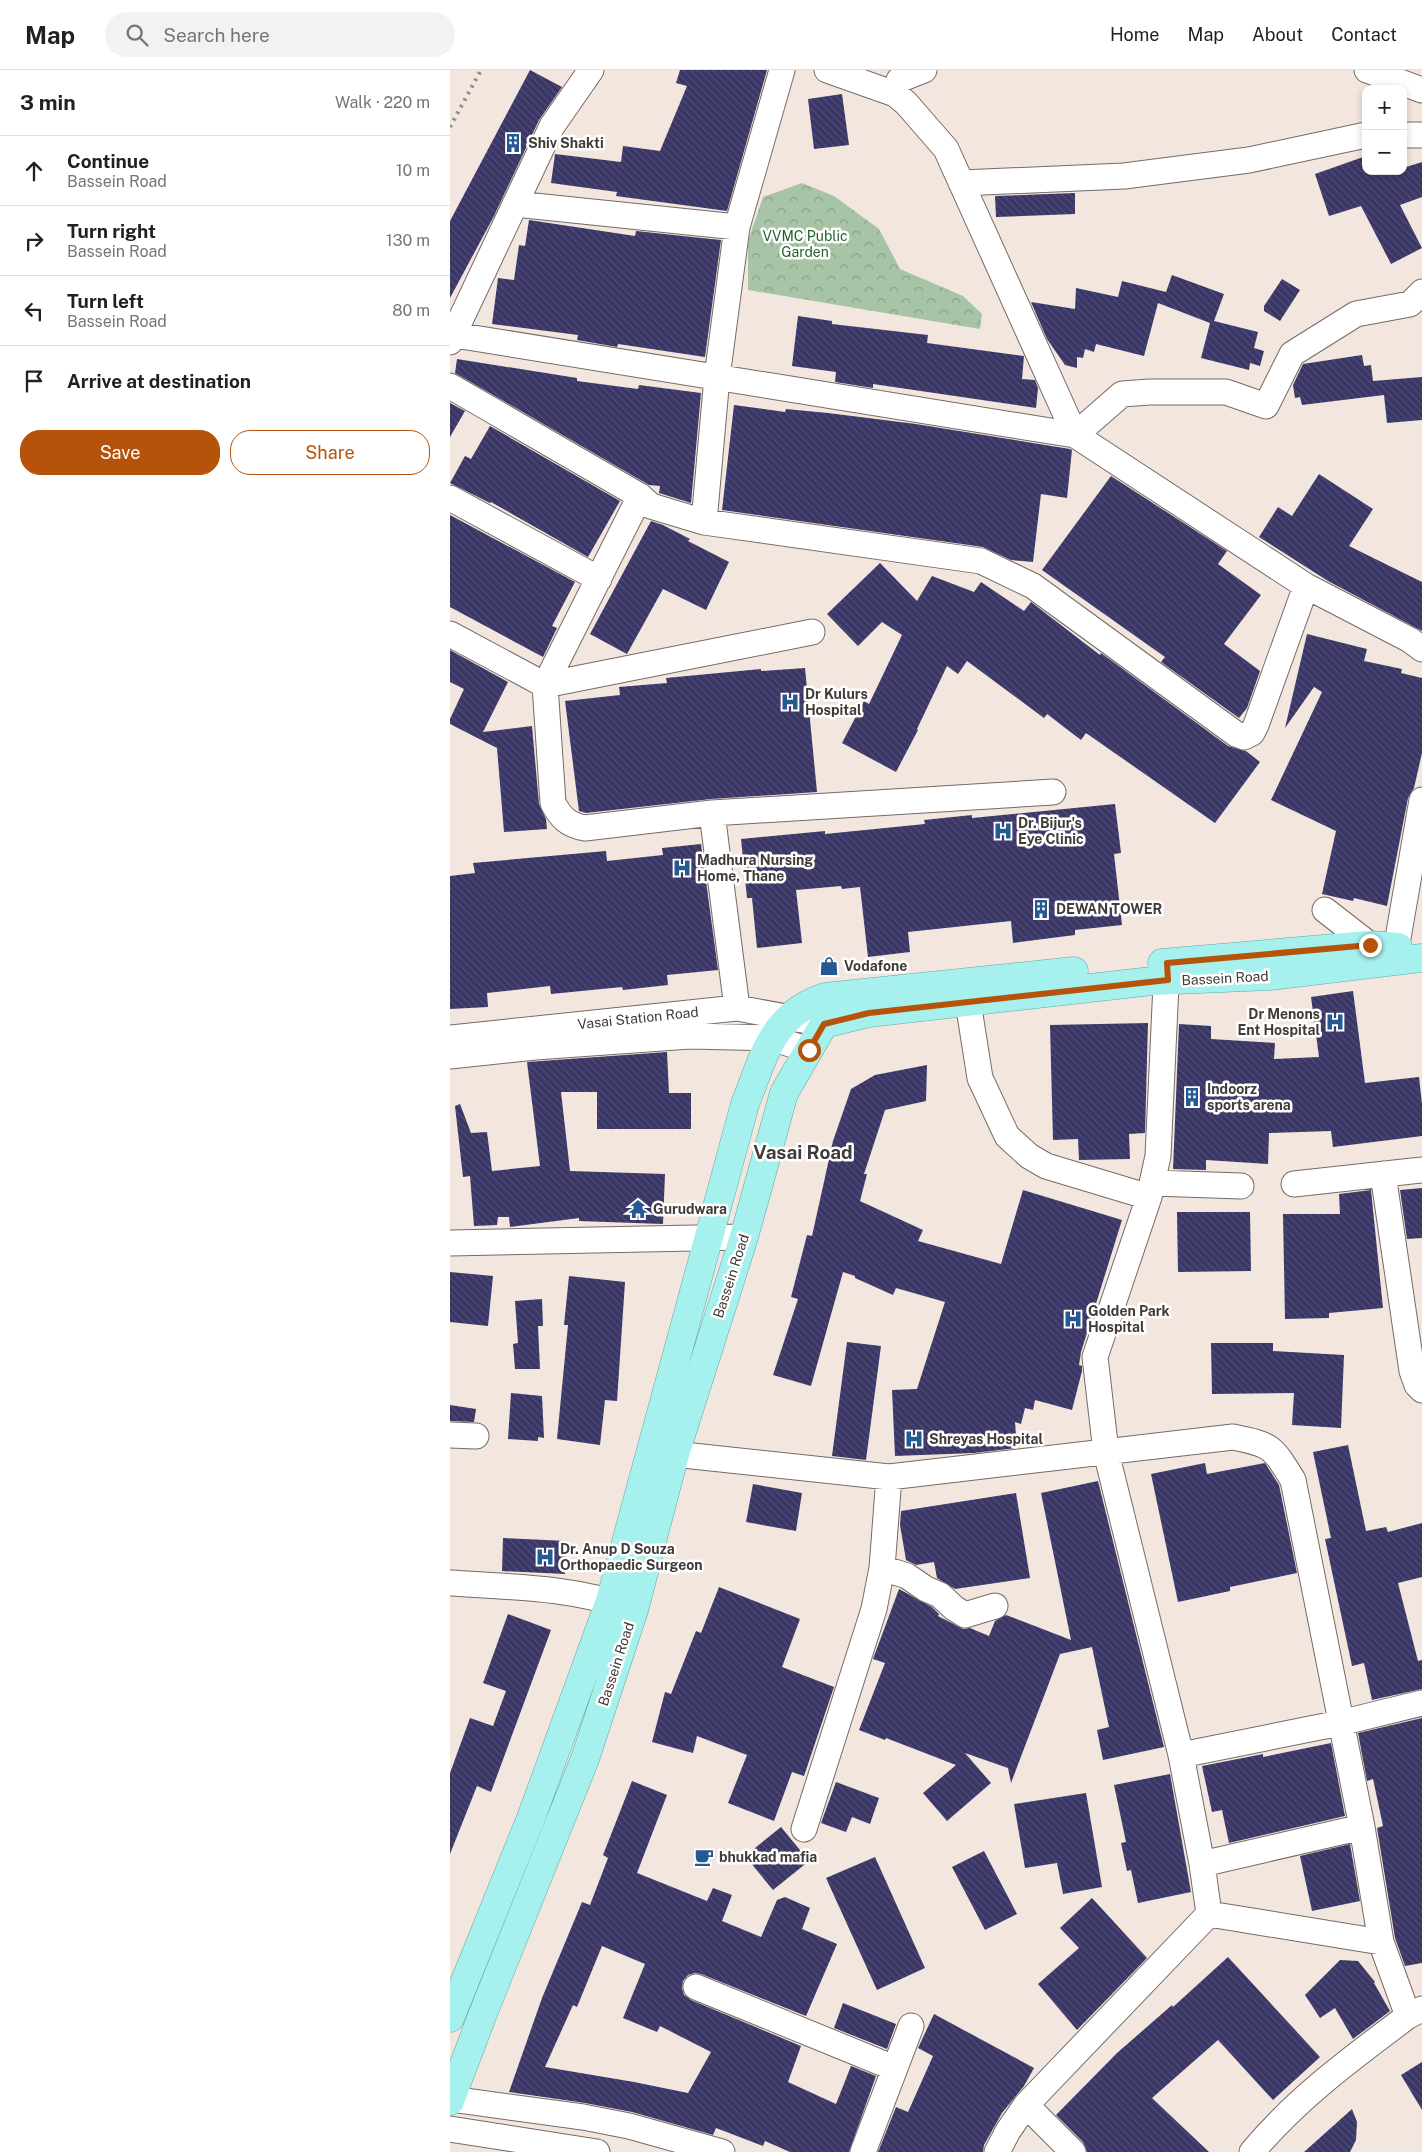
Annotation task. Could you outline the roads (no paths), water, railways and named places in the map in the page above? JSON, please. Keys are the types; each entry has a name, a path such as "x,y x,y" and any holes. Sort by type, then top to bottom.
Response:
{"main road":[{"name":"Bassein Road","path":"662,1453 744,1237 784,1093 824,1024 869,1013 968,1002 1168,972 1370,945 1404,951 1422,958"},
{"name":"Bassein Road","path":"450,2100 584,1760 662,1453 707,1238 745,1104 771,1038 790,1016 814,1000 825,997 1168,972 1270,976 1404,951"},
{"name":"Bassein Road","path":"450,2018 531,1818 622,1605"}],"street":[{"path":"591,70 552,126 452,339 717,377 1075,435 1306,586 1410,640 1422,649"},
{"path":"704,522 717,377 737,227 782,70"},
{"path":"827,70 899,82 924,70"},
{"path":"1367,70 1422,90"},
{"path":"899,82 906,103 946,149 1075,435"},
{"path":"1407,135 1422,135"},
{"path":"961,183 1124,176 1249,160 1362,136"},
{"path":"515,204 737,227"},
{"path":"1075,435 1122,394 1226,392 1266,406 1292,354 1356,314 1410,304 1422,292"},
{"path":"450,386 640,496 651,506 704,522 981,561 1034,586 1236,734 1244,737 1252,733 1256,724 1306,586"},
{"path":"640,496 545,685 553,804 560,816 573,826 585,828 712,813 1053,792"},
{"path":"450,498 599,579"},
{"path":"450,634 545,685 812,632"},
{"path":"1404,951 1422,800"},
{"path":"712,813 737,1008"},
{"path":"1325,910 1370,945"},
{"path":"1168,972 1158,1156 1151,1190 1095,1357 1106,1452 1181,1755 1202,1864 1209,1914"},
{"path":"968,1002 980,1078 1007,1136 1029,1156 1046,1166 1151,1190 1242,1186"},
{"name":"Vasai Station Road","path":"450,1038 737,1008 790,1016 824,1024"},
{"path":"450,1056 536,1047 690,1036 771,1038 809,1050"},
{"path":"1294,1184 1422,1170"},
{"path":"1383,1174 1412,1321 1412,1371 1417,1385 1422,1390"},
{"path":"450,1243 744,1237"},
{"path":"450,1435 476,1436"},
{"path":"662,1453 889,1476 1233,1437 1259,1442 1275,1451 1293,1480 1362,1827 1382,1942 1415,2012 1331,2074 1270,2131 1252,2152"},
{"path":"804,1829 874,1608 882,1568 889,1476"},
{"path":"882,1568 907,1576 926,1589 940,1595 965,1615 995,1606"},
{"path":"450,1582 572,1592 622,1605"},
{"path":"1181,1755 1340,1723 1422,1704"},
{"path":"1202,1864 1362,1827"},
{"path":"1209,1914 1382,1942"},
{"path":"998,2152 1008,2131 1026,2105 1209,1914"},
{"path":"696,1987 894,2068"},
{"path":"863,2152 911,2026"},
{"path":"450,2100 592,2119 629,2126 722,2152"},
{"path":"1026,2105 1073,2152"},
{"path":"450,2129 597,2152"}],"railway":[{"path":"450,127 481,70"}],"place":[{"name":"Shiv Shakti","path":"513,143"},
{"name":"Dr Kulurs Hospital","path":"790,702"},
{"name":"Dr. Bijur's Eye Clinic","path":"1003,831"},
{"name":"Madhura Nursing Home, Thane","path":"682,868"},
{"name":"DEWAN TOWER","path":"1041,909"},
{"name":"Vodafone","path":"829,966"},
{"name":"Dr Menons Ent Hospital","path":"1335,1022"},
{"name":"Indoorz sports arena","path":"1192,1097"},
{"name":"Gurudwara","path":"638,1209"},
{"name":"Golden Park Hospital","path":"1073,1319"},
{"name":"Shreyas Hospital","path":"914,1439"},
{"name":"Dr. Anup D Souza Orthopaedic Surgeon","path":"545,1557"},
{"name":"bhukkad mafia","path":"704,1857"}],"district":[{"name":"Vasai Road","path":"803,1152"}],"park label":[{"name":"VVMC Public Garden","path":"805,244"}]}
